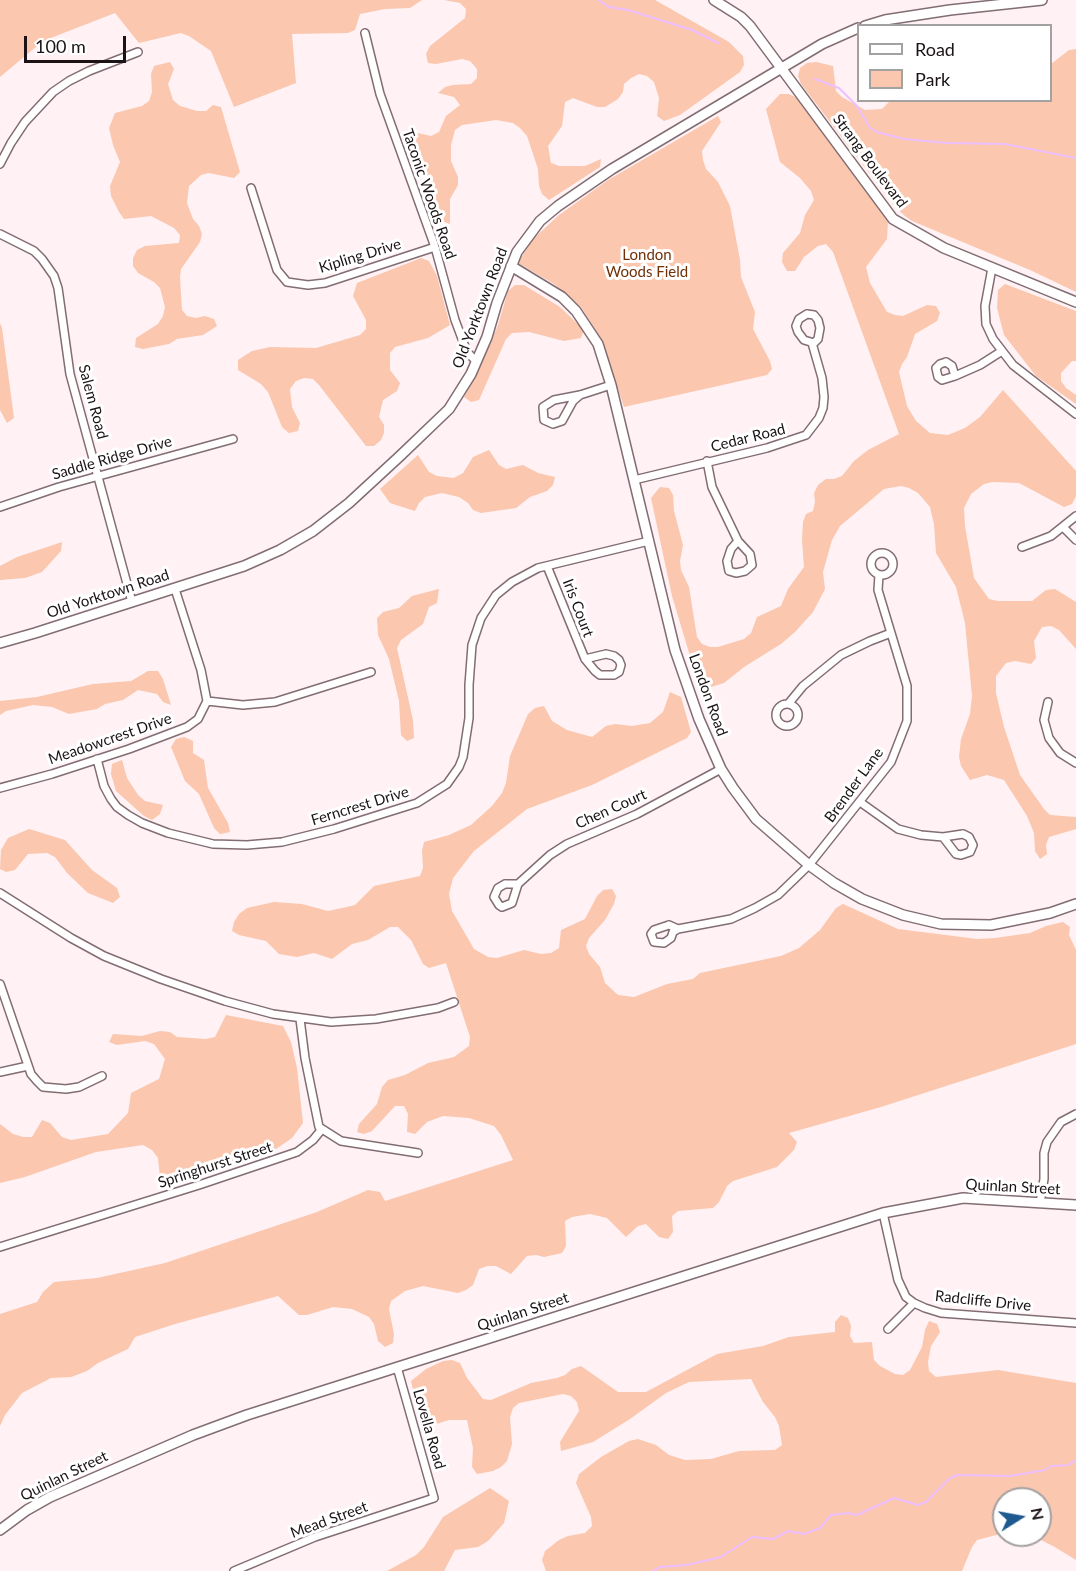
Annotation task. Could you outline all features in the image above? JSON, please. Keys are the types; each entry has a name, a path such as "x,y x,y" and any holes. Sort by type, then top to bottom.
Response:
{"street":[{"name":"Strang Boulevard","path":"714,0 741,17 782,68 893,219 944,248 1076,302"},
{"path":"872,24 950,10 1042,0"},
{"name":"Old Yorktown Road","path":"0,643 244,566 280,550 313,531 349,503 450,409 464,387 487,336 517,252 534,228 558,206 612,169 822,44 857,28"},
{"name":"Taconic Woods Road","path":"364,33 380,94 435,247 464,346 476,361"},
{"path":"0,164 25,122 53,92 79,76 138,52"},
{"name":"Kipling Drive","path":"251,188 277,270 287,282 308,285 324,283 435,247"},
{"name":"Salem Road","path":"0,234 33,251 42,258 54,276 58,288 70,374 132,602"},
{"name":"London Road","path":"511,266 562,297 576,311 598,344 611,385 675,650 699,718 722,769 756,819 809,866 834,884 903,915 941,924 991,925 1050,913 1076,903"},
{"path":"992,268 985,306 987,324 1002,351 1012,365 1076,414"},
{"name":"Cedar Road","path":"634,480 767,448 806,435 815,426 824,408 822,378 812,343"},
{"path":"956,376 1002,351"},
{"path":"580,395 573,401 562,421 553,424 544,420 542,411 546,404 611,385"},
{"name":"Saddle Ridge Drive","path":"0,507 98,476 233,439"},
{"path":"707,462 712,487 738,541 750,554 752,565 745,571 736,573 729,571 727,561 731,549 738,541"},
{"path":"1022,547 1052,536 1076,516"},
{"path":"1064,528 1076,540"},
{"name":"Ferncrest Drive","path":"97,759 104,786 117,807 142,824 213,844 247,845 282,842 334,829 417,803 447,784 463,757 469,718 472,645 481,618 496,595 522,575 547,566 649,542"},
{"name":"Iris Court","path":"547,566 585,659 600,675 614,675 621,669 619,660 611,654 585,659"},
{"name":"Brender Lane","path":"678,929 731,919 778,895 809,866 891,762 907,721 907,686 878,590 879,574"},
{"path":"175,589 201,670 207,701 243,705 275,702 371,672"},
{"path":"789,703 803,686 841,655 859,645 891,633"},
{"name":"Meadowcrest Drive","path":"0,788 97,759 187,727 198,719 207,701"},
{"path":"1048,702 1044,720 1049,738 1060,753 1076,763"},
{"name":"Chen Court","path":"518,884 550,855 567,844 637,814 722,769"},
{"path":"860,802 898,828 921,835 943,837"},
{"path":"2,897 104,956 225,1001 300,1019 331,1022 376,1019 438,1008 454,1002"},
{"path":"0,984 28,1066 43,1087 52,1089 79,1087 102,1076"},
{"path":"300,1019 319,1127 341,1141 418,1153"},
{"path":"0,1072 28,1066"},
{"path":"1040,1203 1047,1142 1061,1122 1076,1114"},
{"name":"Springhurst Street","path":"0,1247 297,1152 322,1130"},
{"name":"Quinlan Street","path":"0,1530 27,1510 50,1497 193,1435 248,1414 883,1213 963,1198 1076,1205"},
{"name":"Radcliffe Drive","path":"883,1213 898,1280 906,1297 914,1303 941,1312 1076,1323"},
{"path":"888,1329 914,1303"},
{"name":"Lovella Road","path":"397,1367 434,1497"},
{"name":"Mead Street","path":"234,1571 315,1537 434,1497"}],"green space":[{"path":"0,0 422,0 410,8 385,9 360,14 355,30 348,33 292,34 296,83 234,107 211,51 181,33 139,43 115,13 43,41 0,77"},
{"path":"444,0 655,0 729,42 743,56 744,65 740,72 680,115 664,121 657,116 659,98 654,82 647,76 639,74 624,84 623,92 618,99 605,107 597,107 573,98 565,102 562,126 548,146 551,163 559,166 585,166 601,159 600,167 549,200 542,194 538,169 527,136 520,128 513,123 496,120 462,125 455,130 451,145 451,161 458,177 458,185 450,199 450,224 442,221 428,179 414,156 410,140 413,132 431,136 439,132 446,116 460,105 454,97 438,93 445,87 471,84 477,78 477,69 470,61 462,59 436,64 428,63 426,54 430,46 465,18 466,9 460,3"},
{"path":"1076,49 1076,292 905,216 896,208 801,84 798,76 800,68 807,63 816,62 833,66 836,91 865,110 882,109 889,102 1052,102 1052,63 1069,50"},
{"path":"170,62 174,69 168,84 173,100 180,106 197,111 206,111 213,105 221,107 240,172 234,178 209,173 201,175 189,186 187,203 202,234 200,242 181,269 182,310 187,316 196,318 205,316 214,319 217,326 203,335 177,339 169,344 143,349 135,347 136,338 158,324 165,307 160,288 138,273 133,266 133,258 137,250 145,246 179,243 180,235 174,228 151,216 124,219 119,212 111,196 110,186 120,162 109,128 115,113 142,106 149,101 152,92 151,74 154,66"},
{"path":"780,94 789,94 797,98 888,221 887,239 866,267 870,283 887,312 903,316 927,305 936,306 940,313 937,321 915,334 899,372 907,406 916,421 930,433 948,435 965,428 980,417 1003,390 1076,471 1076,496 1072,504 1064,507 1019,483 993,482 984,484 971,494 964,508 974,578 989,599 1032,601 1046,590 1055,589 1076,602 1076,649 1059,630 1051,626 1042,627 1034,641 1036,658 1031,664 1015,661 1006,663 996,676 996,693 1004,727 1020,775 1050,815 1076,817 1076,829 1049,837 1046,845 1047,854 1040,859 1035,851 1034,833 1027,816 1004,780 987,775 970,780 961,766 959,757 961,739 970,714 972,696 965,623 956,587 936,553 930,507 918,493 909,488 901,486 884,489 840,526 832,540 823,572 825,589 813,612 795,632 724,683 708,688 699,686 672,596 651,498 660,487 669,488 673,495 674,511 683,545 681,570 689,587 697,637 702,644 718,647 744,639 751,633 757,617 781,606 788,589 804,567 803,522 806,514 813,511 814,493 818,485 826,479 842,476 854,461 868,450 899,434 833,252 826,244 818,246 804,257 795,271 787,271 782,262 783,253 800,233 805,215 814,200 811,191 800,178 780,162 766,109"},
{"name":"London Woods Field","path":"718,116 721,122 702,151 703,160 706,169 718,182 730,206 741,277 755,312 753,329 772,369 767,375 624,407 601,338 581,307 554,284 518,263 532,240 559,215 608,180"},
{"path":"421,258 429,261 437,276 450,325 428,338 395,347 390,353 390,370 400,383 397,391 383,400 379,417 384,425 381,440 374,446 366,446 319,385 313,379 304,378 296,381 290,389 292,407 300,423 298,431 289,433 282,427 268,392 261,384 238,370 238,360 252,351 270,347 316,348 360,335 366,329 366,320 353,296 357,283"},
{"path":"1005,284 1076,311 1076,361 1072,361 1061,373 1061,381 1076,395 1076,404 1036,376 1004,335 997,308 998,290"},
{"path":"515,285 524,285 560,307 584,330 581,338 564,341 529,332 512,333 506,339 479,400 471,402 464,397 479,370 498,325 508,291"},
{"path":"0,323 14,418 7,423 0,410"},
{"path":"489,450 499,465 506,469 523,465 538,473 555,477 553,485 547,491 530,497 516,508 481,513 473,510 459,497 442,493 425,497 415,511 390,503 380,489 418,455 429,472 437,476 454,478 463,473 473,457"},
{"path":"62,542 61,551 42,572 25,578 0,580 0,566 17,557"},
{"path":"439,589 437,603 429,607 423,624 401,640 397,648 413,720 414,738 407,741 401,735 399,701 389,659 378,635 377,618 383,612 399,608 412,596"},
{"path":"148,671 158,671 163,679 171,705 163,702 157,694 138,690 123,700 105,704 97,709 69,714 52,707 33,705 6,711 0,715 0,701 37,697 93,684 131,681"},
{"path":"670,692 681,697 691,732 687,738 592,785 527,809 474,851 453,878 449,894 452,911 474,949 488,957 497,958 524,950 541,954 551,953 559,948 561,930 585,919 597,896 603,890 612,889 616,896 614,904 605,920 589,938 586,946 589,954 600,967 605,983 618,995 634,997 667,984 693,979 700,973 781,956 799,948 820,930 836,908 843,904 898,929 977,939 1030,933 1063,922 1070,927 1069,935 1076,950 1076,1044 881,1107 789,1133 797,1142 794,1150 777,1167 733,1181 727,1186 719,1202 713,1208 678,1211 672,1216 673,1232 668,1239 659,1237 646,1224 638,1226 626,1237 607,1218 590,1214 572,1217 565,1221 566,1246 562,1253 544,1257 527,1256 511,1274 496,1266 479,1269 473,1285 458,1293 423,1286 405,1291 391,1301 389,1309 394,1334 393,1343 385,1347 378,1341 374,1324 369,1317 352,1309 333,1307 307,1315 299,1315 278,1296 135,1337 128,1349 98,1363 87,1371 71,1377 51,1378 22,1393 5,1415 0,1426 0,1314 37,1302 43,1292 54,1282 97,1278 165,1263 317,1212 368,1190 380,1192 385,1201 513,1160 494,1126 469,1118 443,1116 427,1122 415,1134 407,1132 408,1114 404,1106 395,1106 372,1131 364,1134 357,1132 359,1124 377,1104 382,1087 388,1080 405,1075 428,1063 454,1057 469,1046 470,1037 446,963 429,968 423,964 411,940 398,927 390,927 368,940 352,944 332,959 314,953 297,957 279,954 266,941 239,935 232,931 234,922 247,908 274,902 302,904 328,911 347,907 355,905 374,886 420,876 423,868 424,842 449,835 471,825 492,806 502,793 510,756 528,714 535,708 544,706 552,721 567,730 592,737 606,726 650,723 663,712"},
{"path":"184,737 193,741 193,753 204,760 208,788 228,823 230,832 220,834 214,828 199,794 185,781 171,747 176,739"},
{"path":"122,760 127,778 138,795 145,801 163,805 160,814 152,820 144,816 116,791 111,774 112,764"},
{"path":"29,829 65,840 92,870 117,888 120,897 113,903 88,893 67,873 55,857 47,853 28,854 15,870 6,872 0,869 1,850 8,838"},
{"path":"226,1015 283,1026 291,1042 297,1068 303,1123 292,1138 276,1149 170,1186 160,1178 158,1158 152,1150 143,1145 96,1152 25,1177 0,1183 0,1124 13,1134 23,1137 32,1137 42,1120 50,1123 62,1137 71,1140 108,1134 128,1113 131,1093 159,1079 165,1059 154,1044 145,1041 117,1045 109,1042 113,1034 142,1036 160,1031 170,1032 177,1037 206,1039 215,1037"},
{"path":"841,1315 848,1318 851,1326 850,1336 854,1343 872,1342 874,1360 895,1374 903,1375 910,1370 922,1347 929,1321 937,1324 940,1332 931,1346 928,1362 929,1371 936,1377 998,1370 1076,1383 1076,1560 1052,1546 1052,1487 992,1487 992,1536 977,1540 962,1571 546,1571 542,1560 545,1551 559,1540 585,1533 592,1526 591,1517 576,1483 579,1474 601,1457 629,1441 638,1439 656,1445 669,1455 685,1460 711,1459 739,1451 775,1450 782,1445 775,1417 763,1402 751,1379 689,1382 666,1393 593,1442 561,1451 560,1442 579,1411 577,1402 571,1396 563,1394 519,1403 513,1408 510,1417 512,1444 507,1461 493,1471 477,1474 472,1467 473,1448 467,1420 449,1420 433,1425 425,1423 419,1416 411,1381 426,1369 443,1361 452,1360 460,1363 467,1378 483,1399 491,1400 531,1383 565,1375 581,1366 618,1392 646,1392 717,1354 763,1346 789,1337 835,1332 835,1322"},
{"path":"490,1488 509,1501 504,1523 488,1541 478,1547 455,1550 444,1571 387,1571 416,1555 424,1547 443,1517"}],"waterway":[{"path":"598,0 609,7 628,10 692,30 718,43"},
{"path":"815,79 839,88 857,106 870,128 877,132 904,139 947,143 1005,144 1076,158"},
{"path":"653,1571 660,1567 686,1565 721,1557 752,1537 773,1539 788,1531 804,1534 820,1528 831,1515 848,1513 857,1515 894,1498 918,1505 926,1502 950,1478 958,1475 1010,1476 1045,1470 1051,1466 1068,1465 1076,1460"}]}
